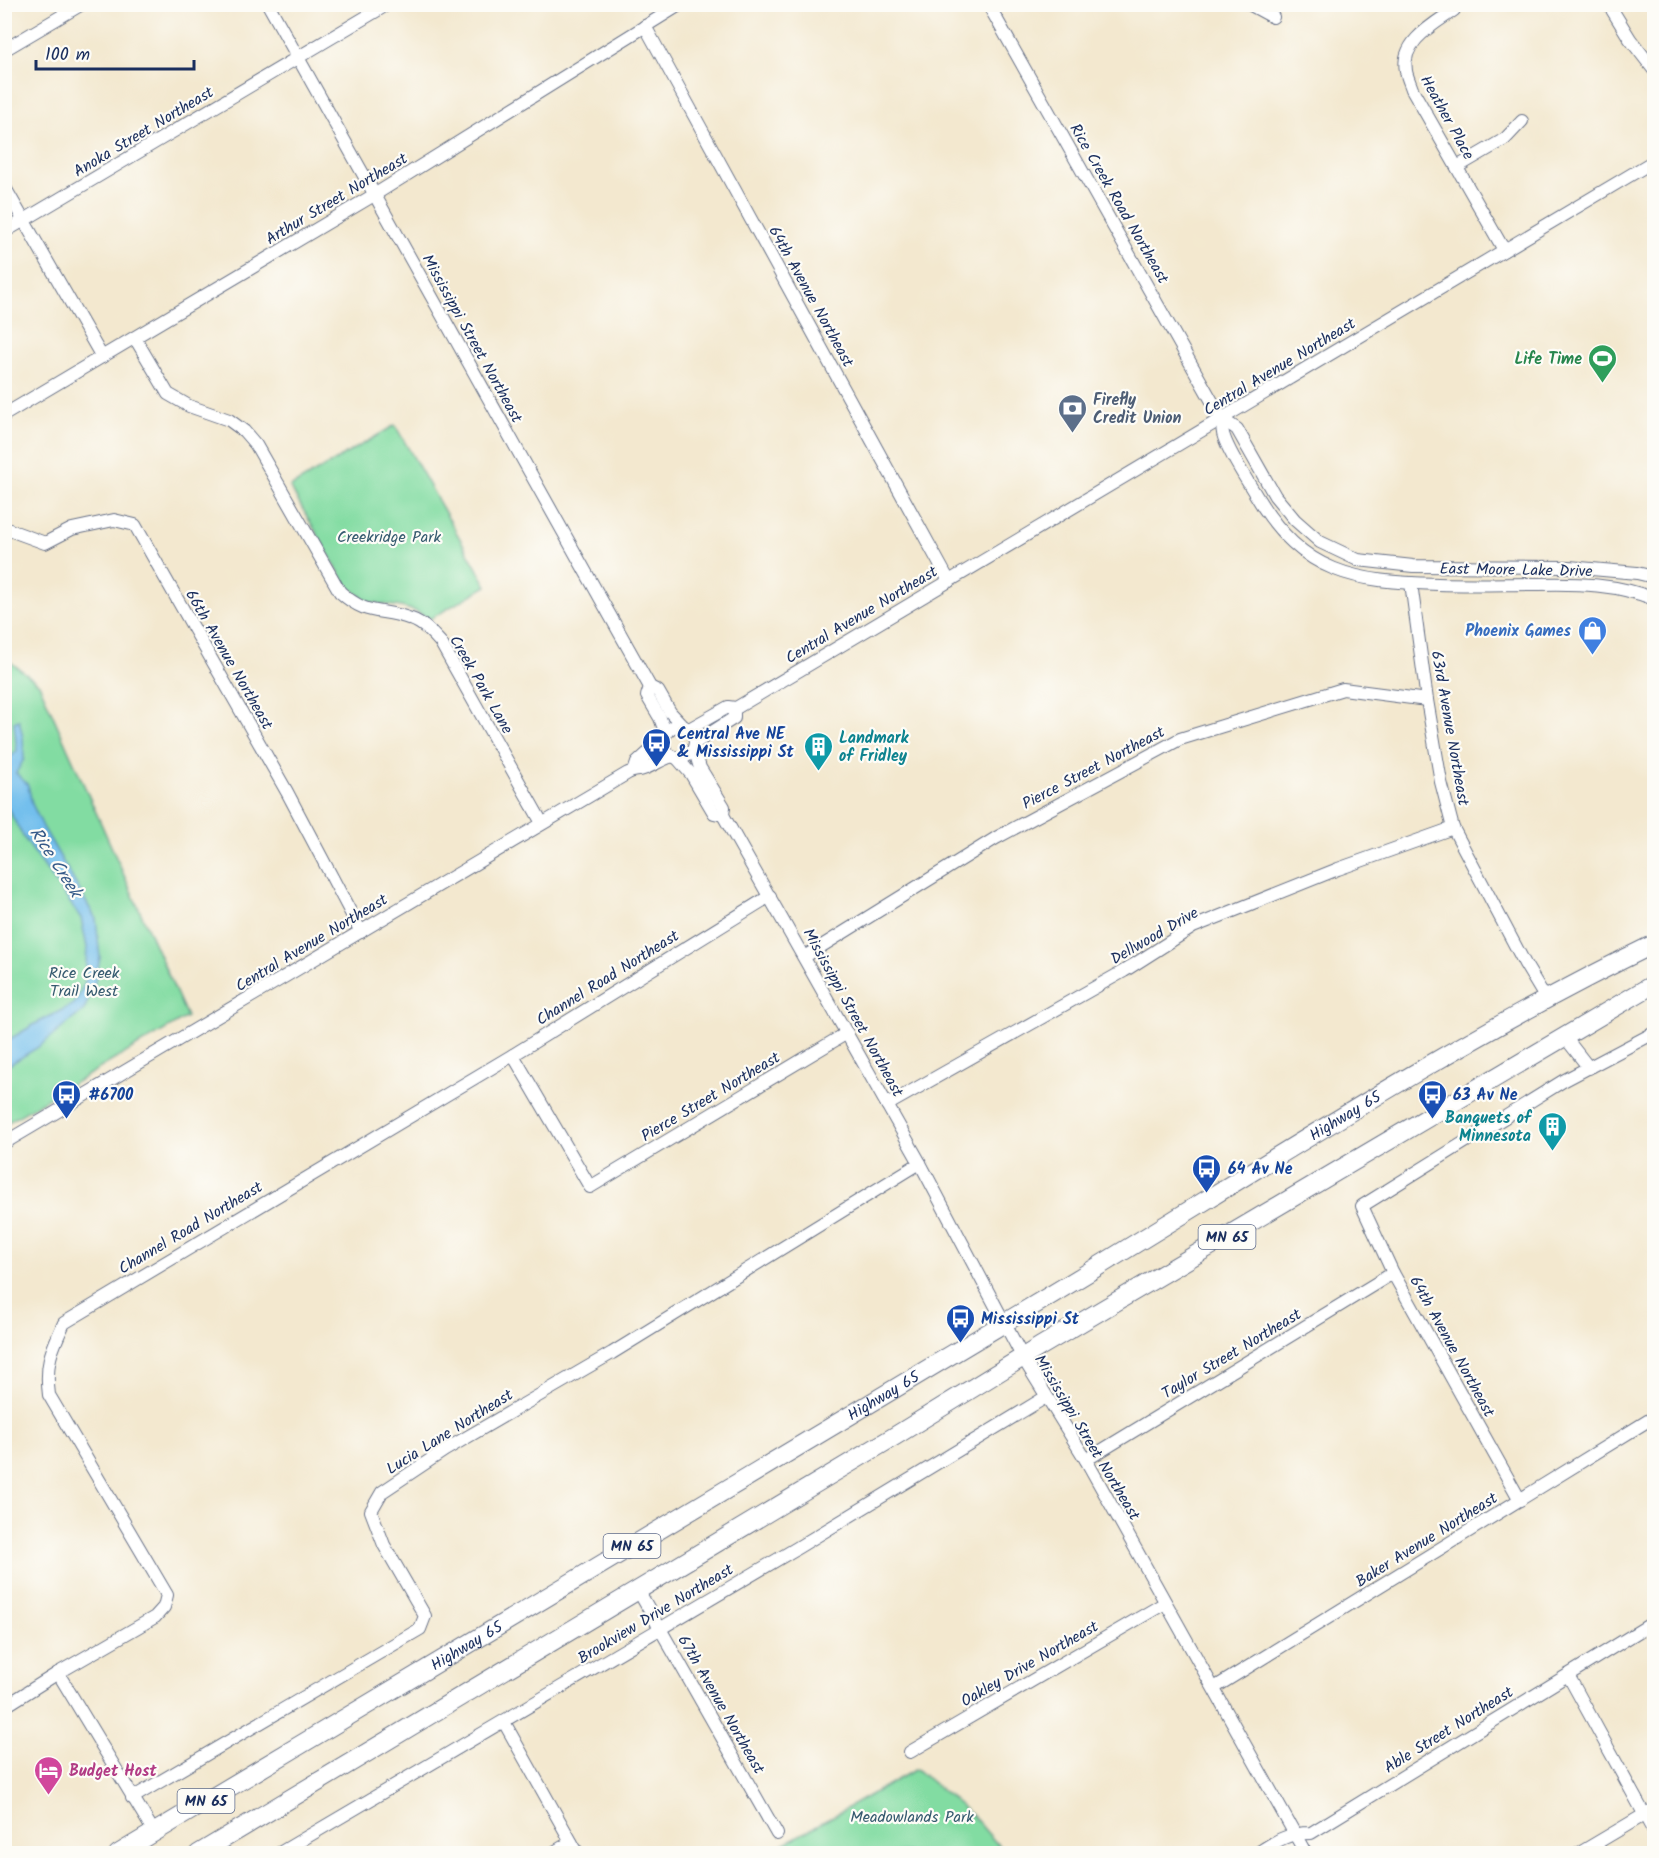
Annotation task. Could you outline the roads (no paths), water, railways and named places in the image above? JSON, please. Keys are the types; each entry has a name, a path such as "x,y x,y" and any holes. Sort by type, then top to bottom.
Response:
{"highway":[{"name":"Highway 65","path":"118,1854 517,1616 1395,1085 1546,999 1654,944"},
{"name":"MN 65","path":"198,1854 1023,1358 1654,984"}],"street":[{"path":"4,50 82,4"},
{"name":"Mississippi Street Northeast","path":"268,4 650,687 658,691 670,712 686,728"},
{"name":"Anoka Street Northeast","path":"4,232 388,4"},
{"name":"Arthur Street Northeast","path":"4,415 374,195 681,4"},
{"path":"1249,4 1273,17"},
{"path":"1610,4 1630,39 1654,70"},
{"name":"Rice Creek Road Northeast","path":"990,5 1222,419 1224,438 1268,515 1298,548 1313,559 1338,571 1370,579 1412,584"},
{"name":"Heather Place","path":"1454,10 1416,40 1407,51 1405,69 1412,89 1504,250"},
{"name":"64th Avenue Northeast","path":"645,26 949,581"},
{"path":"1457,167 1505,139 1522,121"},
{"name":"Central Avenue Northeast","path":"686,728 728,707 734,709 1654,160"},
{"path":"4,186 102,357"},
{"name":"Creek Park Lane","path":"135,338 168,394 189,406 229,420 244,431 256,445 340,592 364,609 411,618 426,628 441,643 542,824"},
{"name":"Rice Creek Road Northeast","path":"1222,419 1238,429 1273,492 1286,510 1320,542 1358,560 1413,566"},
{"name":"66th Avenue Northeast","path":"4,528 45,543 72,529 114,519 135,525 286,792 361,932"},
{"name":"East Moore Lake Drive","path":"1413,566 1569,567 1628,572 1654,578"},
{"name":"East Moore Lake Drive","path":"1412,584 1474,586 1585,584 1626,590 1654,599"},
{"name":"63rd Avenue Northeast","path":"1412,584 1427,700 1441,782 1453,828 1546,999"},
{"name":"Mississippi Street Northeast","path":"650,687 647,696 660,718 665,736"},
{"name":"Pierce Street Northeast","path":"804,957 996,838 1180,739 1343,689 1427,700"},
{"name":"Central Avenue Northeast","path":"695,745 734,718 734,709"},
{"path":"674,727 686,728 692,733 695,745 687,756 675,757 665,748 665,736 674,727"},
{"name":"Central Avenue Northeast","path":"4,1143 634,769 637,763 665,736"},
{"name":"Mississippi Street Northeast","path":"695,745 700,768 724,807 723,814 920,1163 1023,1358 1086,1460 1306,1854"},
{"name":"Mississippi Street Northeast","path":"675,757 691,774 714,813 723,814"},
{"name":"Central Avenue Northeast","path":"634,769 641,770 657,761 675,757"},
{"name":"Dellwood Drive","path":"887,1105 1124,971 1193,927 1338,869 1453,828"},
{"name":"Channel Road Northeast","path":"4,1707 155,1617 164,1607 168,1595 49,1395 46,1372 64,1323 513,1055 770,896"},
{"name":"Pierce Street Northeast","path":"513,1055 590,1187 847,1033"},
{"path":"1564,1036 1590,1068 1654,1033"},
{"name":"64th Avenue Northeast","path":"1520,1500 1393,1274 1362,1206 1563,1081 1590,1068"},
{"name":"Lucia Lane Northeast","path":"132,1798 420,1629 425,1616 384,1545 371,1511 382,1492 445,1450 612,1353 920,1163"},
{"name":"Taylor Street Northeast","path":"1086,1460 1393,1274"},
{"name":"Brookview Drive Northeast","path":"278,1854 660,1630 1046,1397"},
{"name":"Baker Avenue Northeast","path":"1214,1688 1654,1417"},
{"name":"67th Avenue Northeast","path":"638,1590 777,1834"},
{"name":"Oakley Drive Northeast","path":"909,1752 1165,1603"},
{"name":"Able Street Northeast","path":"1257,1854 1279,1839 1295,1833 1311,1833 1654,1622"},
{"path":"58,1673 154,1832"},
{"path":"1568,1675 1650,1812 1654,1832"},
{"path":"504,1722 578,1854"},
{"path":"1578,1854 1650,1812"},
{"path":"551,1854 571,1842"}],"water":[{"name":"Rice Creek","path":"19,720 24,759 16,773 28,785 32,804 44,829 96,919 100,958 94,986 84,1010 40,1046 9,1065 5,1065 5,1042 74,1004 85,983 87,947 81,918 24,838 5,803 5,762 17,751 14,722"}],"place":[{"name":"Life Time","path":"1603,384"},
{"name":"Firefly Credit Union","path":"1072,434"},
{"name":"Phoenix Games","path":"1592,656"},
{"name":"Central Ave NE & Mississippi St","path":"656,768"},
{"name":"Landmark of Fridley","path":"818,772"},
{"name":"#6700","path":"67,1120"},
{"name":"63 Av Ne","path":"1432,1120"},
{"name":"Banquets of Minnesota","path":"1552,1152"},
{"name":"64 Av Ne","path":"1207,1194"},
{"name":"Mississippi St","path":"960,1344"},
{"name":"Budget Host","path":"48,1796"}],"park label":[{"name":"Creekridge Park","path":"389,536"},
{"name":"Rice Creek Trail West","path":"84,981"},
{"name":"Meadowlands Park","path":"912,1816"}]}
